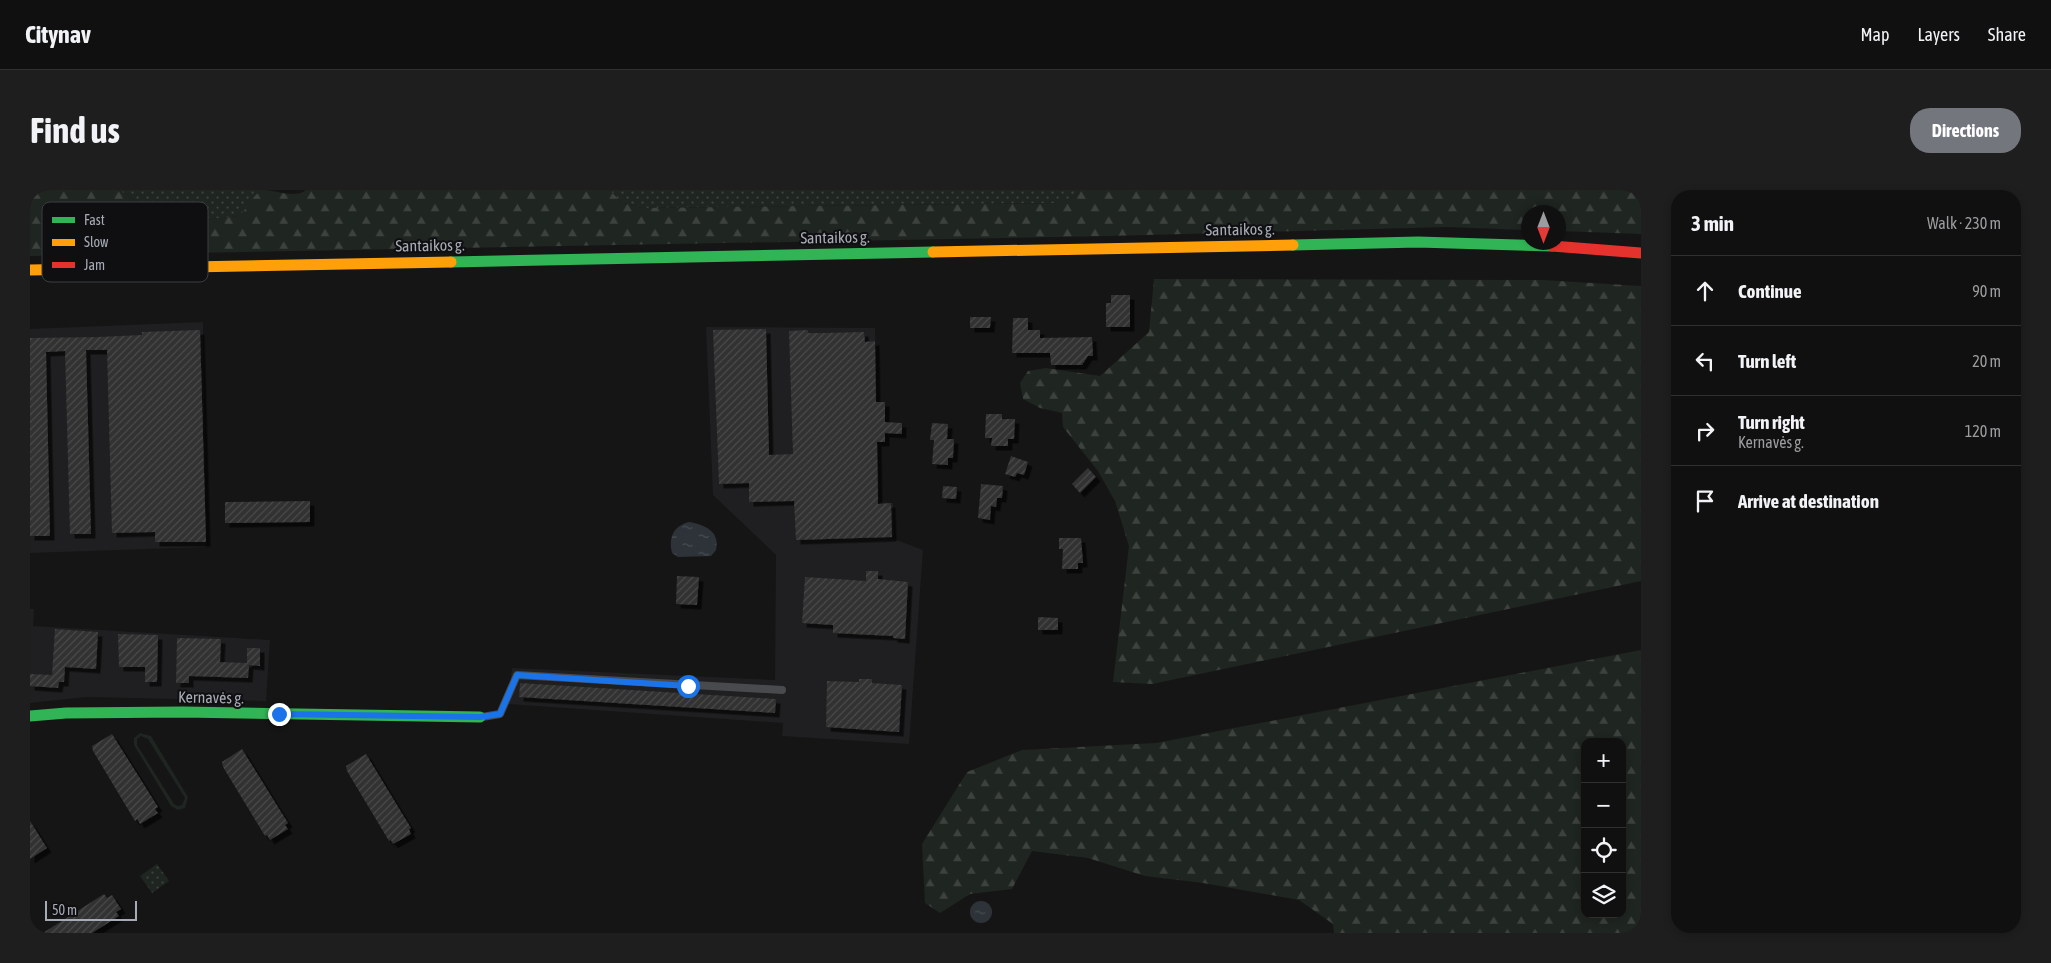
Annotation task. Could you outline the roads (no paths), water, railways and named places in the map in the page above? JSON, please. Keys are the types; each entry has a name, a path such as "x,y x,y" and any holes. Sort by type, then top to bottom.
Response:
{"main road":[{"name":"Santaikos g.","path":"208,266 1418,242 1530,244 1641,253"},
{"name":"Kernavės g.","path":"30,716 66,713 183,712 480,717"}],"lane":[{"path":"480,717 500,714 517,675 782,690"}],"water":[{"path":"689,522 706,527 716,538 716,550 711,556 678,557 672,553 671,542 673,533 679,526"},
{"path":"981,901 989,904 992,912 989,920 981,923 973,920 970,912 973,904"}]}
